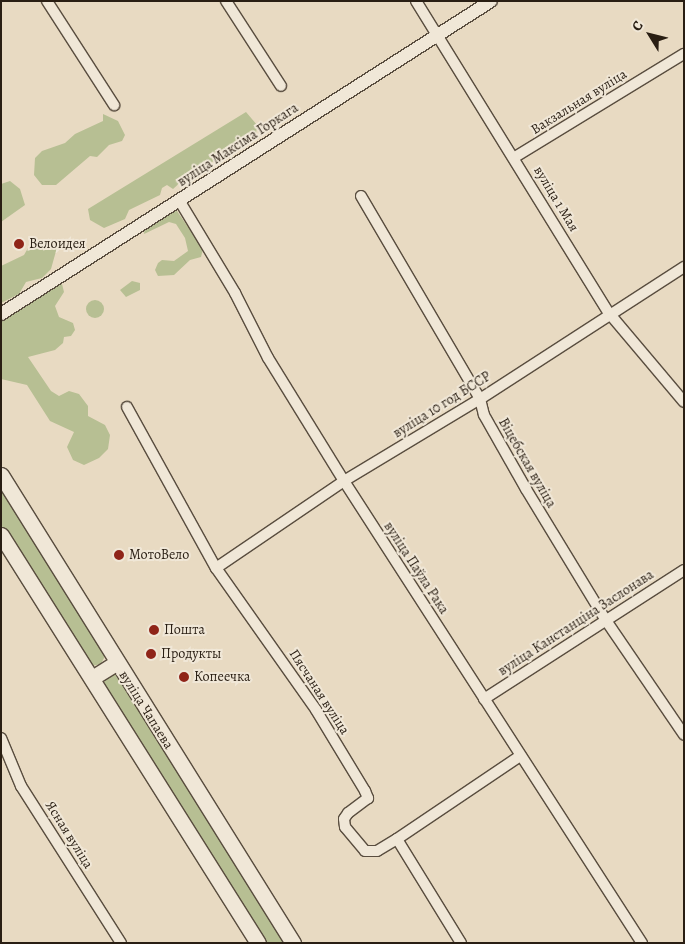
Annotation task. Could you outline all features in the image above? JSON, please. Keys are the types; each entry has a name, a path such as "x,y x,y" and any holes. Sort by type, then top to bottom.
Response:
{"main road":[{"name":"вуліца Чапаева","path":"1,475 116,663 293,943"},
{"name":"вуліца Чапаева","path":"1,535 258,943"},
{"path":"92,678 116,663"}],"street":[{"path":"47,1 114,105"},
{"path":"226,1 281,86"},
{"name":"вуліца 1 Мая","path":"416,1 516,158 609,313 684,402"},
{"name":"вуліца Максіма Горкага","path":"1,314 490,1"},
{"name":"Вакзальная вуліца","path":"516,158 684,54"},
{"name":"Віцебская вуліца","path":"361,196 480,399 484,415 605,619 684,735"},
{"name":"вуліца Паўла Рака","path":"178,200 235,293 268,358 344,481 642,943"},
{"name":"вуліца 10 год БССР","path":"216,568 344,481 480,399 609,313 684,267"},
{"name":"Пясчаная вуліца","path":"127,407 216,568 316,710 365,792 368,798 344,819 352,839 365,851 376,851 397,839"},
{"name":"вуліца Канстанціна Заслонава","path":"484,699 605,619 684,570"},
{"name":"Ясная вуліца","path":"1,738 21,786 121,943"},
{"path":"461,943 397,839 520,756"}],"green space":[{"path":"246,112 257,125 256,135 183,180 173,189 167,185 162,188 160,195 129,210 125,219 104,228 90,220 88,209"},
{"path":"103,114 118,121 125,135 122,141 109,145 97,157 90,156 56,185 42,185 34,175 35,158 42,151 65,143 75,134 103,121"},
{"path":"10,181 20,189 25,205 1,222 1,184"},
{"path":"177,211 203,249 201,257 190,260 174,275 158,276 155,270 158,263 162,260 174,261 188,251 185,238 176,224 169,222 144,234 145,227 165,213"},
{"path":"32,241 51,241 58,244 51,269 42,278 26,282 19,294 1,303 1,266 24,255"},
{"path":"132,281 140,283 140,290 126,297 120,290"},
{"path":"62,284 64,292 55,306 59,317 73,323 75,330 71,336 64,337 63,343 55,350 28,357 51,391 59,396 69,391 79,394 88,406 88,416 105,425 110,435 108,449 99,458 84,465 73,460 67,447 74,432 50,421 27,385 1,379 1,318 22,304 30,303 36,296"},
{"path":"91,300 99,300 104,305 102,316 91,318 86,313 86,305"},
{"path":"1,488 106,654 101,664 92,666 86,662 1,525"},
{"path":"112,672 120,675 291,943 267,943 103,683"}],"place":[{"name":"Велоидея","path":"19,244"},
{"name":"МотоВело","path":"119,555"},
{"name":"Пошта","path":"154,630"},
{"name":"Продукты","path":"151,654"},
{"name":"Копеечка","path":"184,677"}]}
